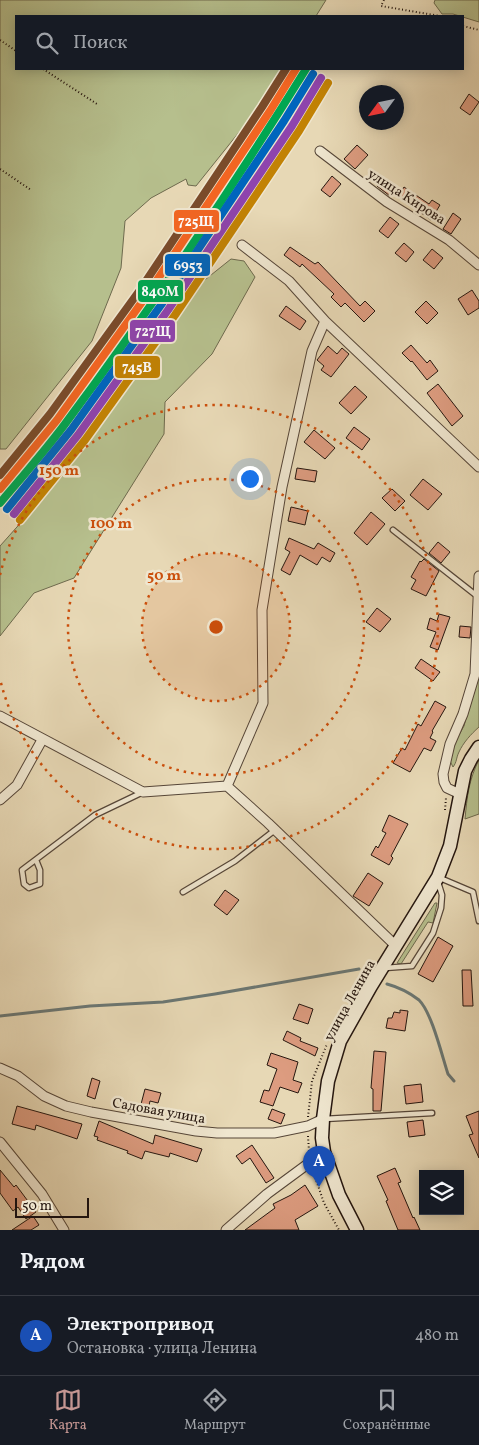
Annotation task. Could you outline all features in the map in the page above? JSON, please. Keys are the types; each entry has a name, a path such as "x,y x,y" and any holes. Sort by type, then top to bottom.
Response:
{"main road":[{"name":"улица Ленина","path":"352,1228 335,1187 324,1152 322,1119 328,1081 340,1041 438,878 450,846 468,764 479,747"}],"street":[{"name":"улица Кирова","path":"320,151 387,202 449,240 479,265"},
{"path":"242,245 289,281 325,321 479,467"},
{"path":"227,786 262,703 262,610 282,487 312,351 325,321"},
{"path":"460,794 447,788 443,774 450,744 463,714 475,674 479,576"},
{"path":"0,716 143,792 227,786 276,830 396,946"},
{"path":"0,800 17,785 42,740"},
{"name":"Садовая улица","path":"0,1068 18,1076 44,1096 66,1106 196,1131 274,1133 308,1126 322,1119"},
{"path":"0,1142 42,1194 64,1230"},
{"path":"226,1230 267,1194 324,1152"}],"lane":[{"path":"393,530 478,596"},
{"path":"36,860 40,870 40,884 29,888 24,884 22,870 95,815 143,792"},
{"path":"183,892 235,861 276,830"},
{"path":"438,878 473,892 479,921"},
{"path":"383,968 412,966 430,939 442,902 438,878"},
{"path":"322,1119 432,1113"}],"path":[{"path":"384,0 381,6 434,15"},
{"path":"464,26 479,30"},
{"path":"0,40 15,50"},
{"path":"45,70 97,104"},
{"path":"0,169 31,190"}],"green space":[{"path":"0,0 326,0 317,15 15,15 15,70 281,70 256,111 196,186 188,185 186,179 151,198 125,221 121,268 92,341 6,449 0,449"},
{"path":"435,0 479,0 479,22 464,17 464,15 442,14 434,3"},
{"path":"231,259 244,261 255,277 212,354 165,402 164,434 74,578 34,593 0,636 0,546 66,472 70,453 155,348 186,295"},
{"path":"479,667 479,727 463,745 453,767 450,761 452,747 464,726"},
{"path":"479,760 479,814 465,819 469,788"},
{"path":"435,903 437,903 433,923 428,922 401,964 397,963"}],"building":[{"path":"469,94 479,102 470,115 460,108"},
{"path":"357,145 368,155 355,169 344,159"},
{"path":"332,176 341,184 330,197 321,190"},
{"path":"383,178 396,187 390,196 377,186"},
{"path":"404,187 429,204 432,200 440,205 431,220 398,196"},
{"path":"453,213 461,219 451,234 443,229"},
{"path":"390,217 399,224 388,238 379,231"},
{"path":"404,243 414,252 406,262 395,253"},
{"path":"290,247 315,264 318,262 360,306 365,301 375,311 364,322 345,303 341,307 331,297 334,294 302,264 300,267 284,255"},
{"path":"432,249 443,258 434,269 423,260"},
{"path":"472,290 479,301 479,308 468,315 458,299"},
{"path":"426,301 438,313 427,324 415,312"},
{"path":"286,306 306,321 300,330 279,316"},
{"path":"411,345 427,363 430,360 438,371 427,380 412,361 402,353"},
{"path":"328,346 337,354 342,348 349,354 331,377 321,370 324,366 317,360"},
{"path":"438,384 463,416 452,426 427,393"},
{"path":"355,386 367,397 351,414 339,403"},
{"path":"354,427 370,439 362,450 346,438"},
{"path":"314,430 335,448 325,459 304,442"},
{"path":"297,468 317,471 315,482 295,479"},
{"path":"423,479 442,494 428,510 410,495"},
{"path":"392,489 405,501 395,511 382,498"},
{"path":"291,507 308,511 305,525 288,521"},
{"path":"371,512 385,524 367,545 354,533"},
{"path":"289,538 314,549 318,543 335,553 330,562 322,557 317,565 300,555 290,575 281,570 290,552 285,549"},
{"path":"438,542 450,552 441,563 429,553"},
{"path":"424,559 439,571 426,596 411,589 416,580 411,577 420,561"},
{"path":"377,608 391,619 380,632 366,622"},
{"path":"439,614 450,617 438,650 430,647 436,632 427,629 430,618 437,621"},
{"path":"460,626 471,627 470,638 459,637"},
{"path":"421,659 440,672 433,681 415,668"},
{"path":"435,701 446,707 432,731 430,738 436,741 431,751 424,748 410,772 393,763 402,748 405,750 418,724 421,726"},
{"path":"389,815 408,824 391,856 393,858 389,865 371,855 376,846 378,848 386,833 382,831"},
{"path":"368,873 383,883 369,906 353,896"},
{"path":"225,890 239,900 227,915 214,905"},
{"path":"438,937 453,946 433,982 418,974"},
{"path":"462,970 471,970 473,1006 463,1006"},
{"path":"299,1004 313,1009 308,1024 293,1019"},
{"path":"400,1010 408,1011 405,1031 386,1028 388,1018 392,1018 394,1012 400,1013"},
{"path":"287,1031 301,1038 300,1041 318,1048 315,1056 283,1040"},
{"path":"374,1051 386,1052 381,1111 373,1111 373,1089 371,1088"},
{"path":"271,1053 298,1062 293,1080 302,1083 298,1093 280,1087 273,1106 260,1102 264,1090 269,1091 277,1069 267,1065"},
{"path":"92,1078 100,1081 95,1099 87,1096"},
{"path":"421,1084 423,1102 406,1104 404,1086"},
{"path":"145,1089 161,1093 158,1103 150,1101 148,1110 140,1108"},
{"path":"17,1106 82,1124 77,1139 36,1125 35,1130 12,1124"},
{"path":"272,1109 285,1114 281,1124 268,1119"},
{"path":"479,1111 479,1158 469,1135 473,1134 466,1116"},
{"path":"423,1120 425,1135 409,1137 407,1122"},
{"path":"99,1121 153,1144 155,1135 202,1149 197,1162 170,1153 169,1157 145,1151 142,1159 127,1153 128,1151 97,1140 98,1137 94,1136"},
{"path":"252,1145 274,1178 266,1183 250,1158 242,1164 236,1156"},
{"path":"395,1168 401,1182 398,1183 420,1230 398,1230 386,1201 388,1200 377,1176"},
{"path":"0,1170 14,1187 16,1185 36,1212 26,1219 18,1207 13,1211 0,1193"},
{"path":"305,1185 318,1206 295,1220 299,1230 245,1230 275,1208 273,1204"},
{"path":"33,1216 39,1225 31,1230 12,1230"}],"waterway":[{"path":"0,1016 90,1006 163,1002 359,969"},
{"path":"387,984 412,995 424,1006 440,1046 448,1074 454,1081"}],"transit line":[{"path":"0,475 50,414 140,290 285,70"},
{"name":"725Щ","path":"0,489 57,420 147,295 295,70"},
{"name":"840М","path":"0,503 57,434 97,381 219,204 305,70"},
{"name":"6953","path":"7,509 71,430 161,305 284,121 313,74"},
{"name":"727Щ","path":"14,514 78,435 168,310 292,126 321,78"},
{"name":"745В","path":"20,520 85,440 175,315 299,131 328,83"}],"place":[{"name":"Электропривод","path":"319,1187"}]}
